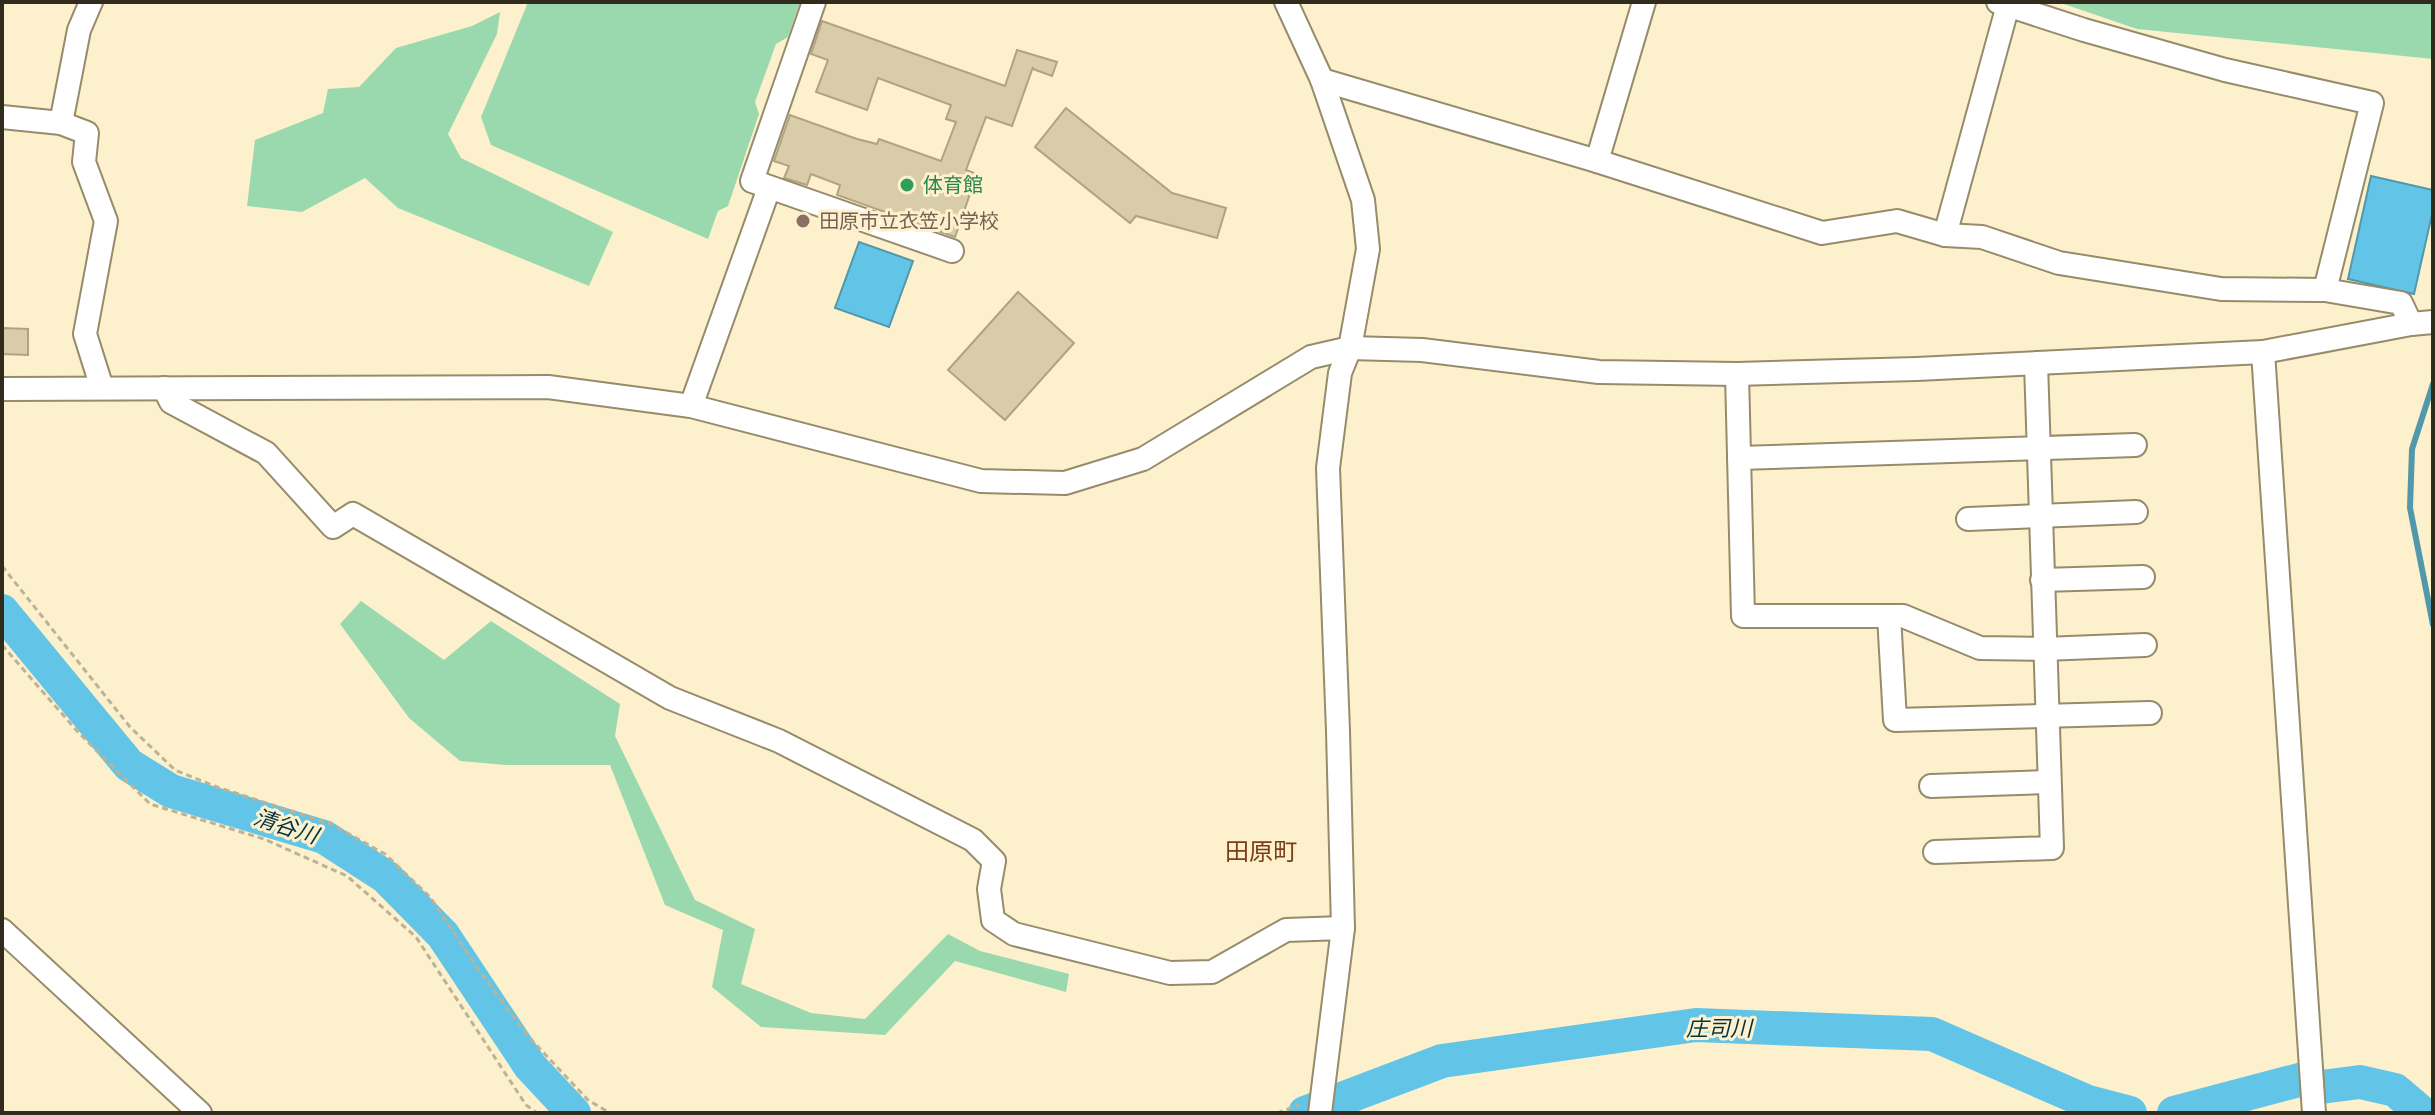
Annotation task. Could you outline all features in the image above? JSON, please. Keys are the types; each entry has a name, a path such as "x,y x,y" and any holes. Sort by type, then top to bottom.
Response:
{"street":[{"path":"61,123 79,30 91,2"},
{"path":"814,2 752,181 952,251"},
{"path":"1286,2 1322,80 1363,200 1368,249 1350,348 1340,373 1328,468 1343,928 1320,1113"},
{"path":"1597,161 1644,2"},
{"path":"1945,235 2003,4 2225,70 2372,103 2325,290"},
{"path":"1322,80 1597,161 1822,233 1897,221 1945,235 1982,237 2059,263 2221,289 2325,290 2401,303 2422,323"},
{"path":"2,117 61,123 87,133 84,162 106,221 85,334 102,388"},
{"path":"691,406 769,188"},
{"path":"2,389 548,387 691,406 981,481 1065,483 1143,459 1311,357 1350,348 1422,350 1599,372 1737,374 2036,364 2263,352 2422,323"},
{"path":"2263,352 2314,1113"},
{"path":"1935,852 2052,848 2036,364"},
{"path":"1737,374 1743,616 1903,616 1980,648 2145,645"},
{"path":"164,388 171,402 266,453 333,527 353,514 670,698 779,741 973,840 994,861 989,889 993,920 1014,934 1170,973 1212,972 1286,930 1343,928"},
{"path":"1739,458 2135,445"},
{"path":"1968,519 2136,512"},
{"path":"2042,580 2143,577"},
{"path":"1889,616 1895,720 2150,713"},
{"path":"1931,786 2049,782"},
{"path":"2,930 200,1113"}],"path":[{"path":"2,566 130,727 175,770 331,824 385,854 430,897 526,1034 588,1100 610,1113"},
{"path":"2,645 77,731 150,804 264,839 347,876 416,937 526,1105 537,1113"}],"green space":[{"path":"528,2 800,2 788,37 776,44 755,102 759,114 728,206 718,211 708,239 491,145 481,117"},
{"path":"2058,2 2433,2 2433,59 2137,29"},
{"path":"500,12 497,34 448,134 461,158 613,232 589,286 398,208 365,178 302,212 247,206 255,140 323,113 328,89 359,87 396,48 472,26"},
{"path":"361,601 444,660 491,621 620,704 615,736 695,900 755,929 741,984 811,1013 865,1019 948,934 980,951 1069,974 1066,992 955,961 885,1035 761,1027 712,987 723,930 665,905 610,765 506,765 460,761 409,718 340,624"}],"water":[{"path":"2371,176 2433,190 2433,210 2414,294 2348,279"},
{"path":"859,242 913,261 889,327 835,308"}],"building":[{"path":"822,21 1005,86 1017,50 1057,62 1052,76 1033,67 1012,126 986,117 966,170 977,174 955,237 837,195 840,185 811,174 807,185 784,178 789,166 774,161 790,115 857,139 877,144 879,139 941,161 956,122 946,119 951,105 878,78 867,110 816,92 828,60 811,54"},
{"path":"1066,108 1172,193 1226,208 1217,238 1136,216 1130,223 1035,147"},
{"path":"1018,292 1074,343 1005,420 948,370"},
{"path":"2,328 28,329 28,355 2,354"}],"waterway":[{"path":"2433,384 2412,449 2410,508 2433,625"},
{"name":"清谷川","path":"2,611 129,765 171,791 324,837 386,877 443,935 530,1066 574,1113"},
{"name":"庄司川","path":"1305,1113 1442,1061 1696,1025 1932,1034 2088,1102 2130,1113"},
{"name":"庄司川","path":"2174,1113 2303,1079 2321,1087 2360,1082 2395,1090 2422,1113"}],"place":[{"name":"体育館","path":"907,185"},
{"name":"田原市立衣笠小学校","path":"803,221"}],"district":[{"name":"田原町","path":"1261,852"}]}
